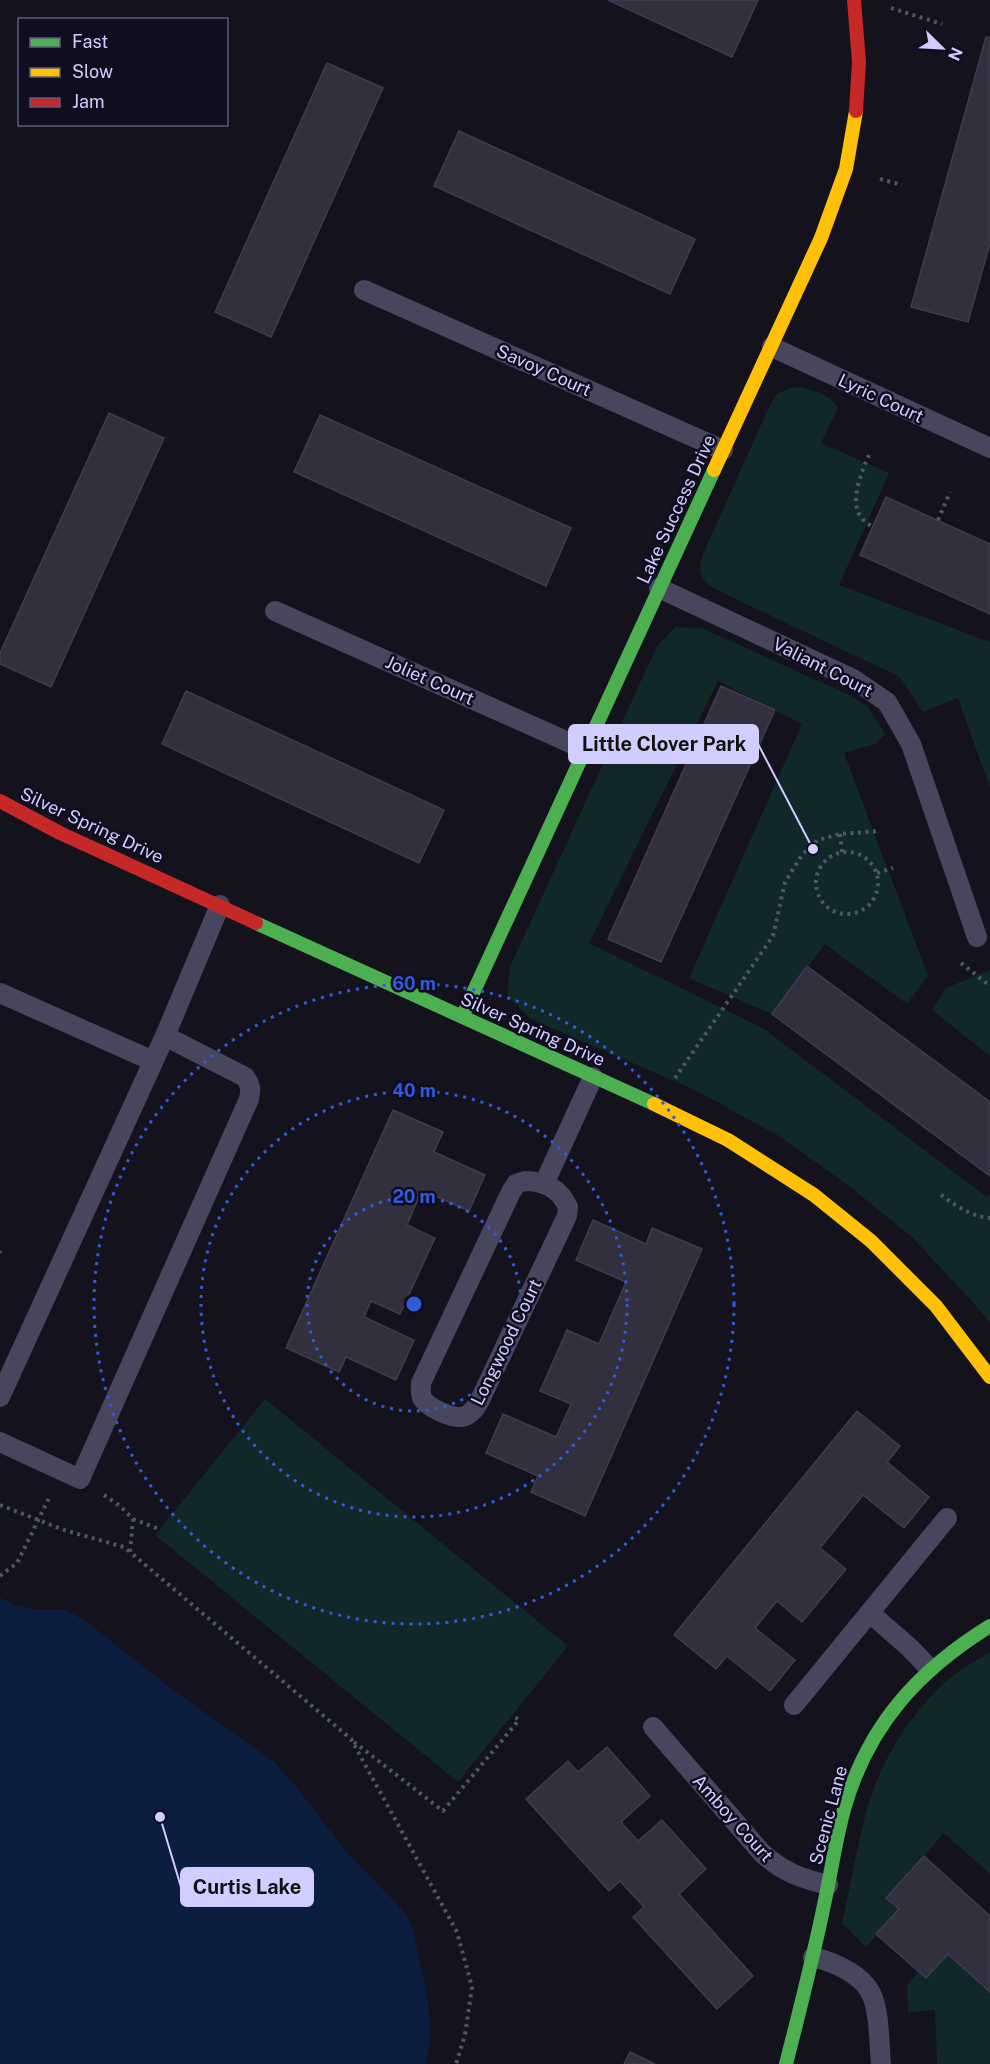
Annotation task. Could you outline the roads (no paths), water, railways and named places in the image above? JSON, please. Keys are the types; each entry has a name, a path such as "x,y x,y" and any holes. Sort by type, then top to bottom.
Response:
{"street":[{"name":"Lake Success Drive","path":"462,1017 772,347 820,238 847,168 857,102 858,52 854,0"},
{"name":"Silver Spring Drive","path":"0,801 60,833 688,1119 728,1140 813,1195 871,1241 936,1306 990,1377"},
{"name":"Scenic Lane","path":"786,2064 813,1957 849,1795 863,1758 881,1725 899,1700 929,1668 990,1626"}],"lane":[{"name":"Savoy Court","path":"364,290 723,450"},
{"name":"Lyric Court","path":"772,347 990,448"},
{"name":"Valiant Court","path":"659,588 853,679 887,702 911,744 977,937"},
{"name":"Joliet Court","path":"274,611 586,750"},
{"path":"0,1397 165,1036 220,905"},
{"path":"0,993 153,1061"},
{"path":"0,1442 71,1475 251,1091 249,1083 238,1073 165,1036"},
{"path":"544,1184 593,1077"},
{"name":"Longwood Court","path":"525,1180 544,1184 553,1188 564,1198 568,1207 567,1216 475,1410 460,1417 430,1406 423,1400 420,1393 421,1383 511,1192 516,1184 525,1180"},
{"path":"794,1705 947,1518"},
{"path":"870,1613 929,1668"},
{"name":"Amboy Court","path":"653,1726 762,1853 777,1867 803,1879 828,1885"},
{"path":"813,1957 832,1962 846,1970 863,1983 873,1997 880,2064"}],"water":[{"path":"0,1598 15,1605 40,1610 67,1610 88,1623 173,1690 274,1762 345,1850 409,1919 424,1980 429,2014 429,2048 425,2064 0,2064"}],"place":[{"name":"Little Clover Park","path":"813,849"},
{"name":"Curtis Lake","path":"160,1817"}]}
